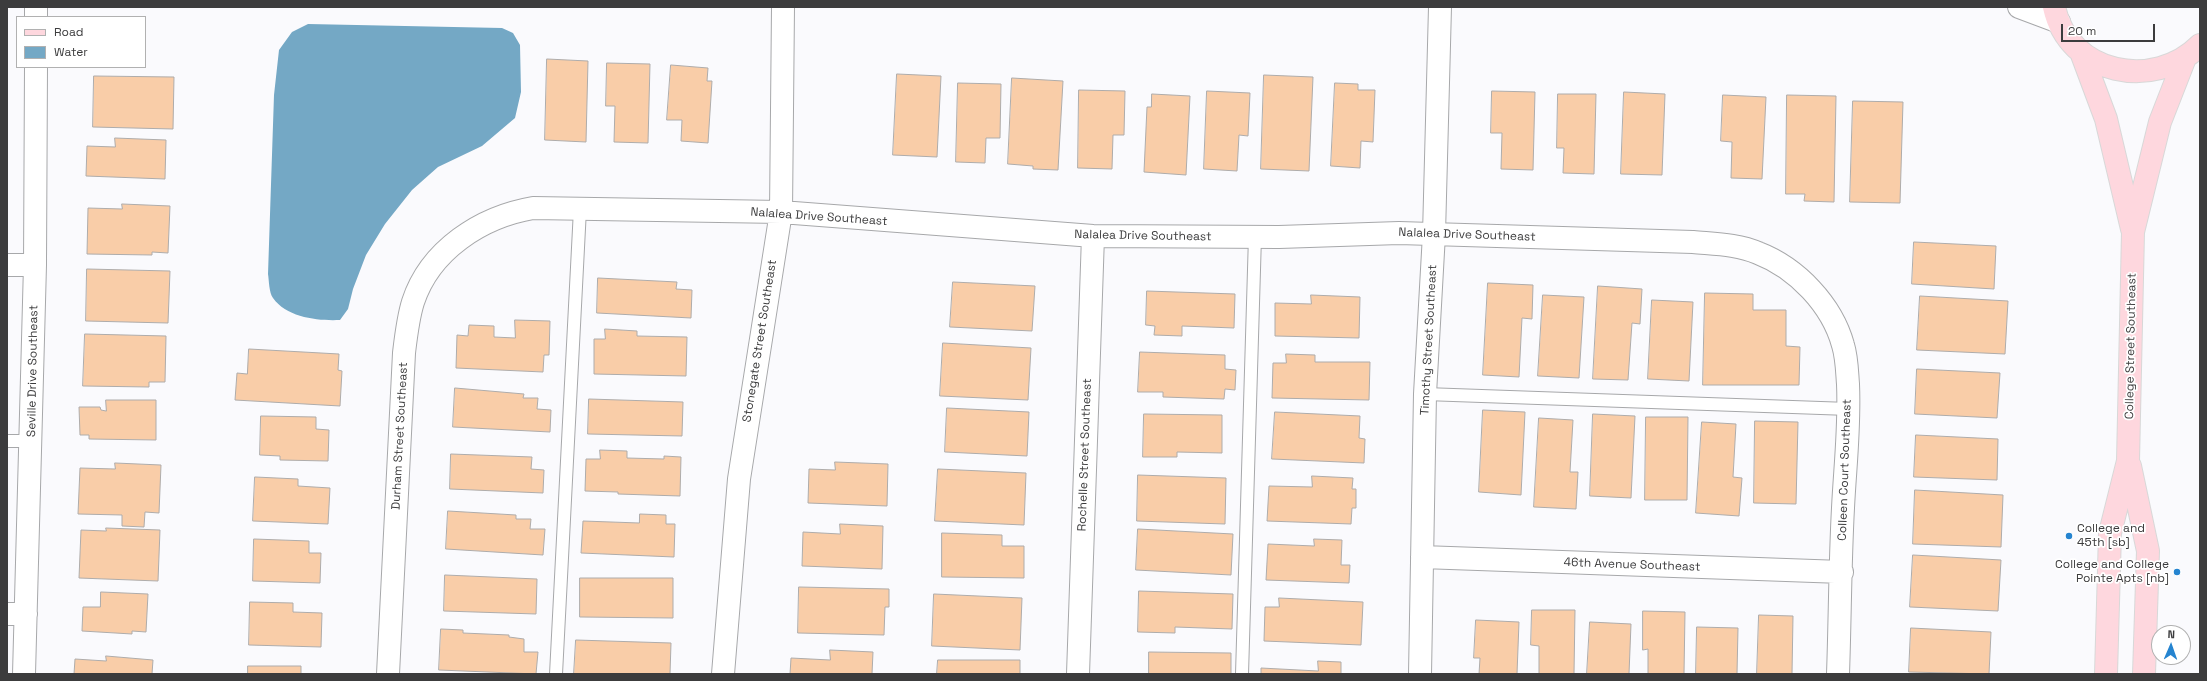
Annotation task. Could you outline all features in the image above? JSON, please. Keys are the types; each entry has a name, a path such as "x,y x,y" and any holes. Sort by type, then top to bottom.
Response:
{"main road":[{"path":"2056,14 2065,33 2081,52 2098,63 2116,70 2137,72 2160,69 2192,52"},
{"name":"College Street Southeast","path":"2081,52 2106,119 2133,232"},
{"name":"College Street Southeast","path":"2106,674 2110,534 2128,461 2133,232 2160,122 2192,52"},
{"name":"College Street Southeast","path":"2128,461 2148,551 2144,674"}],"street":[{"name":"Stonegate Street Southeast","path":"723,674 739,479 781,212 783,7"},
{"name":"Timothy Street Southeast","path":"1420,674 1425,394 1434,234 1440,7"},
{"path":"2019,7 2056,14"},
{"name":"Seville Drive Southeast","path":"24,674 16,614 31,442 35,265 36,68"},
{"name":"Nalalea Drive Southeast","path":"480,226 507,214 526,210 580,209 781,212 1093,236 1255,236 1367,233 1434,234 1727,245 1757,252 1780,264 1800,280"},
{"name":"Durham Street Southeast","path":"388,674 404,353 409,319 413,301 421,283 435,263 452,245 480,226"},
{"name":"Rochelle Street Southeast","path":"1078,674 1093,236"},
{"path":"7,265 35,265"},
{"name":"Colleen Court Southeast","path":"1800,280 1821,302 1836,327 1843,346 1847,365 1849,409 1838,674"},
{"name":"46th Avenue Southeast","path":"1422,557 1842,572"}],"lane":[{"path":"556,674 580,209"},
{"path":"1242,674 1255,236"},
{"path":"1425,394 1849,409"},
{"path":"7,441 31,442"}],"water":[{"path":"308,24 502,28 513,33 520,45 521,92 515,118 482,146 438,167 412,190 385,224 366,255 353,289 348,309 340,320 313,319 286,310 279,305 272,296 268,274 274,95 279,50 292,32"}],"building":[{"path":"547,59 588,61 586,142 545,140"},
{"path":"607,63 650,64 648,143 614,142 615,106 606,106"},
{"path":"671,65 708,68 707,81 712,81 708,143 681,141 682,120 667,120"},
{"path":"897,74 941,76 937,157 893,155"},
{"path":"1264,75 1313,77 1309,171 1261,169"},
{"path":"94,76 174,77 173,129 93,127"},
{"path":"1012,78 1063,81 1058,170 1033,169 1033,166 1008,164"},
{"path":"958,83 1001,84 1000,138 986,138 985,163 956,162"},
{"path":"1335,83 1358,84 1358,90 1375,90 1373,142 1361,141 1360,168 1331,166"},
{"path":"1079,90 1125,91 1124,135 1113,135 1112,169 1078,168"},
{"path":"1207,91 1250,93 1248,136 1239,135 1237,171 1204,169"},
{"path":"1492,91 1535,92 1533,170 1501,169 1502,133 1491,133"},
{"path":"1624,92 1665,94 1662,175 1621,174"},
{"path":"1152,94 1190,96 1186,175 1144,172 1147,107 1151,107"},
{"path":"1558,94 1596,94 1594,174 1563,173 1564,148 1557,148"},
{"path":"1723,95 1766,97 1762,179 1731,178 1732,142 1721,141"},
{"path":"1787,95 1836,96 1834,202 1804,201 1805,194 1786,194"},
{"path":"1853,101 1903,102 1900,203 1850,202"},
{"path":"115,138 166,140 165,179 86,176 87,146 115,147"},
{"path":"122,204 170,206 168,253 152,252 152,255 87,254 88,208 122,209"},
{"path":"1914,242 1996,246 1994,289 1912,284"},
{"path":"87,269 170,271 168,323 86,321"},
{"path":"598,278 677,282 676,289 692,290 691,318 597,313"},
{"path":"953,282 1035,286 1032,331 950,327"},
{"path":"1488,283 1533,285 1532,319 1522,318 1519,377 1483,375"},
{"path":"1598,286 1642,289 1640,324 1632,323 1628,380 1593,379"},
{"path":"1147,291 1235,294 1234,328 1182,326 1182,336 1154,335 1155,326 1146,325"},
{"path":"1705,293 1753,294 1753,310 1786,310 1786,346 1800,347 1799,385 1703,385"},
{"path":"1311,295 1360,297 1359,338 1275,336 1275,303 1311,304"},
{"path":"1543,295 1584,297 1579,378 1538,376"},
{"path":"1920,296 2008,301 2005,354 1917,350"},
{"path":"1652,300 1693,302 1689,381 1648,379"},
{"path":"515,320 550,321 549,355 544,355 543,372 456,368 457,335 468,336 469,325 494,326 494,337 515,338"},
{"path":"605,329 637,331 637,336 687,337 686,376 594,374 594,339 605,339"},
{"path":"85,334 166,336 165,382 149,382 149,387 83,386"},
{"path":"943,343 1031,348 1028,400 940,396"},
{"path":"249,349 339,354 338,370 342,371 340,406 235,400 237,373 247,374"},
{"path":"1140,352 1225,355 1225,369 1236,370 1235,390 1225,389 1224,399 1163,397 1163,392 1138,392"},
{"path":"1286,354 1315,355 1315,362 1370,362 1369,400 1272,398 1273,363 1286,363"},
{"path":"1917,369 2000,373 1997,418 1915,414"},
{"path":"455,388 524,394 523,398 538,398 537,409 551,410 550,432 453,427"},
{"path":"589,399 683,402 682,436 588,434"},
{"path":"106,400 156,400 156,440 89,439 89,435 80,435 79,407 100,407 101,410 106,411"},
{"path":"947,408 1029,412 1027,456 945,452"},
{"path":"1483,410 1525,412 1521,495 1479,492"},
{"path":"1275,412 1360,416 1359,438 1365,439 1364,463 1272,459"},
{"path":"1144,414 1222,415 1222,453 1177,452 1177,457 1143,457"},
{"path":"1593,414 1635,416 1631,498 1590,496"},
{"path":"261,416 316,417 316,429 329,430 328,461 280,460 280,456 260,455"},
{"path":"1646,417 1688,417 1687,500 1645,500"},
{"path":"1539,418 1573,420 1570,472 1578,472 1576,509 1534,507"},
{"path":"1755,421 1798,422 1796,504 1754,503"},
{"path":"1702,422 1736,424 1733,477 1742,478 1739,516 1696,513"},
{"path":"1916,435 1998,439 1997,480 1914,477"},
{"path":"600,450 627,451 627,458 664,459 664,456 681,457 680,496 618,494 618,492 585,491 586,459 600,459"},
{"path":"451,454 532,457 531,469 544,470 543,493 450,489"},
{"path":"835,462 888,464 887,506 808,503 809,469 835,470"},
{"path":"115,463 161,465 159,513 145,512 144,527 122,526 122,515 78,514 80,468 115,469"},
{"path":"938,469 1026,473 1024,525 935,521"},
{"path":"1138,475 1226,478 1225,524 1137,521"},
{"path":"1312,476 1353,478 1352,489 1356,489 1356,508 1352,508 1351,524 1267,521 1269,486 1312,487"},
{"path":"255,477 298,479 298,486 330,488 328,524 253,521"},
{"path":"1915,490 2003,495 2001,547 1913,544"},
{"path":"448,511 516,515 516,519 531,519 530,529 545,529 543,555 446,549"},
{"path":"640,514 666,515 666,524 675,524 674,557 581,553 583,521 639,523"},
{"path":"840,524 883,526 882,569 802,566 803,532 840,534"},
{"path":"106,528 160,530 158,581 79,578 81,530 106,531"},
{"path":"1138,529 1233,534 1231,575 1136,570"},
{"path":"942,533 1002,535 1002,546 1024,546 1024,578 942,577"},
{"path":"254,539 309,541 309,553 321,553 320,583 253,581"},
{"path":"1314,539 1342,540 1341,565 1350,565 1349,583 1266,580 1268,544 1314,546"},
{"path":"1913,555 2001,560 1998,611 1910,607"},
{"path":"445,575 537,579 536,614 444,611"},
{"path":"580,578 673,578 673,618 580,617"},
{"path":"799,587 889,589 889,607 885,607 884,635 798,633"},
{"path":"1139,591 1233,594 1232,629 1175,627 1175,633 1138,632"},
{"path":"101,592 148,594 146,632 132,631 132,634 82,631 83,607 100,607"},
{"path":"934,594 1022,598 1020,650 932,646"},
{"path":"1279,598 1363,602 1361,645 1264,641 1265,607 1279,607"},
{"path":"250,602 293,603 293,612 322,613 321,647 249,645"},
{"path":"1532,610 1575,610 1574,674 1539,674 1539,646 1531,645"},
{"path":"1643,611 1685,612 1684,674 1648,674 1648,649 1643,650"},
{"path":"1759,615 1793,616 1792,674 1757,674"},
{"path":"1476,620 1519,622 1517,674 1479,674 1480,658 1474,658"},
{"path":"1590,622 1631,624 1629,674 1587,674"},
{"path":"1697,627 1738,628 1737,674 1696,674"},
{"path":"1911,628 1991,632 1989,674 1909,672"},
{"path":"441,629 463,630 463,633 509,635 509,637 524,639 524,652 538,652 536,674 439,670"},
{"path":"576,640 671,643 670,674 574,674"},
{"path":"830,650 873,652 872,674 790,674 791,658 830,660"},
{"path":"1149,652 1231,653 1231,674 1149,674"},
{"path":"106,656 153,660 152,674 74,674 75,659 106,661"},
{"path":"938,660 1020,660 1020,674 937,674"},
{"path":"1318,661 1341,662 1341,674 1261,674 1261,668 1318,671"},
{"path":"248,666 301,666 301,674 248,674"}],"place":[{"name":"College and 45th [sb]","path":"2069,536"},
{"name":"College and College Pointe Apts [nb]","path":"2177,572"}]}
